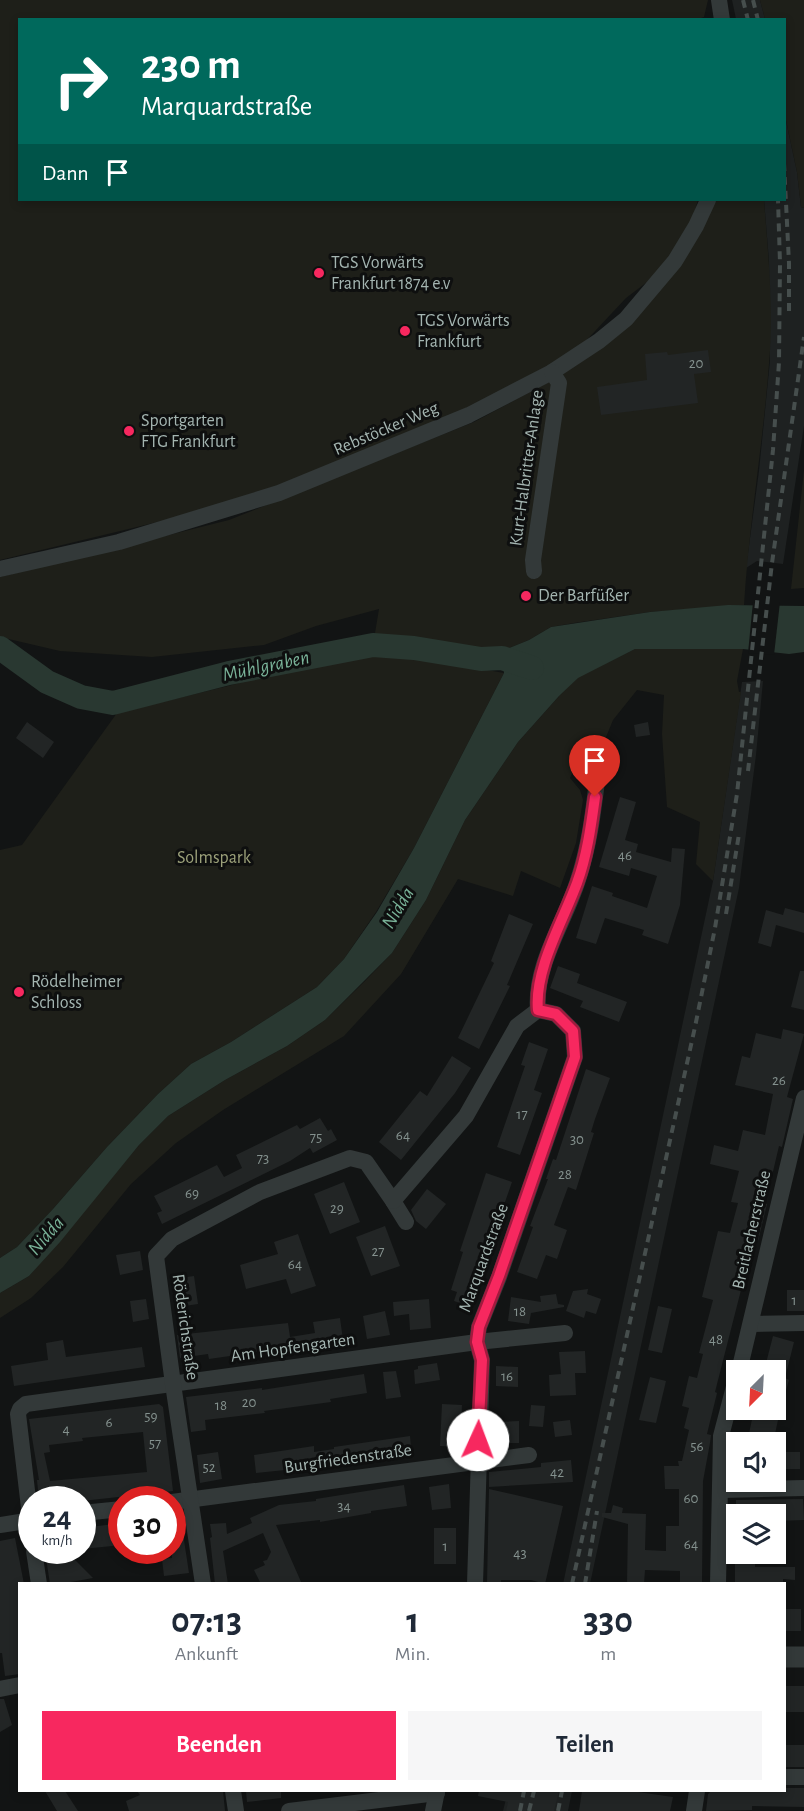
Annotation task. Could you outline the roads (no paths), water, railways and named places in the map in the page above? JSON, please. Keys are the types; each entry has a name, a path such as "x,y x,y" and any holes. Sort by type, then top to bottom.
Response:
{"street":[{"path":"719,0 722,18"},
{"name":"Rebstöcker Weg","path":"0,569 119,542 279,494 469,415 552,372 599,341 634,311 675,261 708,201"},
{"name":"Kurt-Halbritter-Anlage","path":"534,571 533,560 559,383 552,372"},
{"path":"405,1222 393,1201 466,1116 517,1026 538,1010 536,996 540,976 578,881 591,831 597,781"},
{"name":"Marquardstraße","path":"475,1582 482,1360 477,1342 479,1327 575,1057 573,1031 556,1014 538,1010"},
{"name":"Breitlacherstraße","path":"742,1360 798,1144 804,1098"},
{"name":"Röderichstraße","path":"203,1582 156,1256 172,1239 260,1192 350,1158 366,1162 393,1201"},
{"path":"751,1324 804,1323"},
{"name":"Am Hopfengarten","path":"27,1486 18,1414 26,1404 477,1342 565,1333"},
{"path":"718,1582 721,1436 726,1417"},
{"name":"Burgfriedenstraße","path":"186,1501 529,1455"},
{"path":"720,1490 804,1488"},
{"path":"0,1525 18,1524"},
{"path":"36,1564 39,1582"},
{"path":"786,1657 804,1657"},
{"path":"0,1689 18,1685"},
{"path":"786,1777 804,1777"},
{"path":"233,1792 236,1811"},
{"path":"289,1811 437,1792 433,1811"},
{"path":"694,1811 697,1792"}],"water":[{"name":"Nidda","path":"728,605 804,606 804,652 789,654 743,649 635,649 578,678 518,742 465,820 426,900 392,953 325,1020 287,1046 225,1080 168,1116 139,1145 60,1242 29,1276 0,1293 0,1258 17,1247 158,1094 191,1064 231,1042 317,987 344,959 377,912 414,848 504,673 502,658 507,649 551,627 650,612"}],"waterway":[{"name":"Mühlgraben","path":"0,648 47,682 81,697 113,703 229,673 373,645 414,648 481,659 502,658 532,668"}],"railway":[{"path":"743,0 748,18"},
{"path":"753,0 758,18"},
{"path":"572,1582 695,1027 715,928 737,794 773,450 779,362 778,201"},
{"path":"786,201 789,313"},
{"path":"748,771 772,563 804,337"},
{"path":"726,914 739,834"},
{"path":"585,1582 597,1511"},
{"path":"520,1811 524,1792"},
{"path":"529,1811 534,1792"},
{"path":"558,1811 562,1792"}],"place":[{"name":"TGS Vorwärts Frankfurt 1874 e.v","path":"319,273"},
{"name":"TGS Vorwärts Frankfurt","path":"405,331"},
{"name":"Sportgarten FTG Frankfurt","path":"129,431"},
{"name":"Der Barfüßer","path":"526,596"},
{"name":"Rödelheimer Schloss","path":"19,992"}],"park label":[{"name":"Solmspark","path":"214,858"}]}
